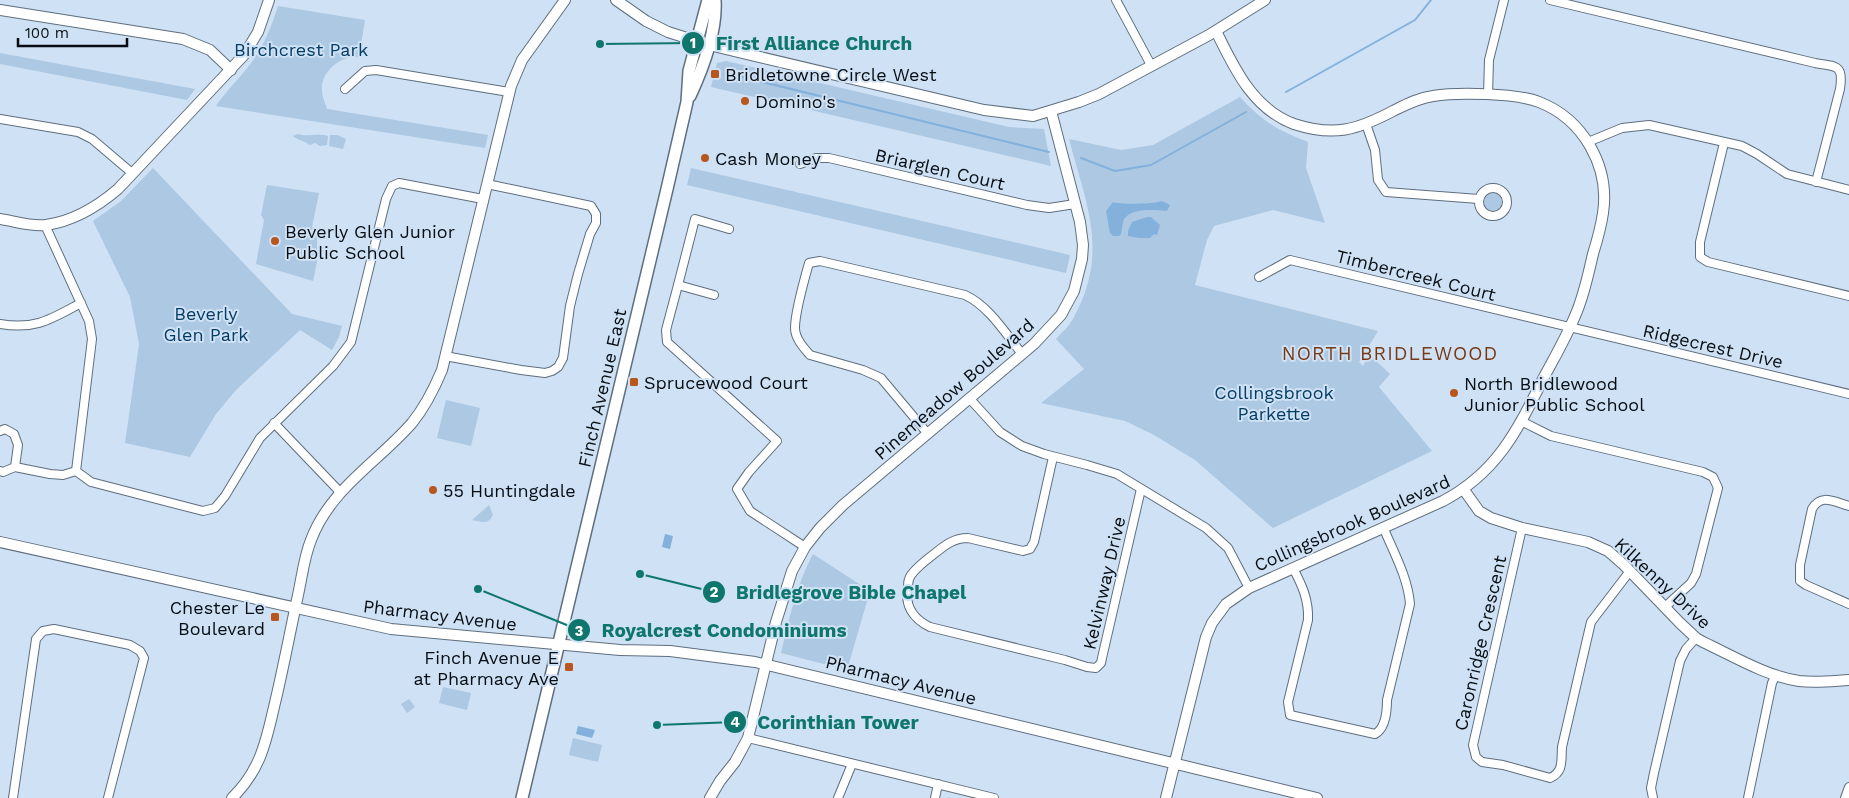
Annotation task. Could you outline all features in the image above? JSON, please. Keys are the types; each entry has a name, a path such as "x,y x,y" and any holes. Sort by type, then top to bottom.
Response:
{"main road":[{"name":"Finch Avenue East","path":"522,798 687,102 689,71 708,0"},
{"name":"Finch Avenue East","path":"687,102 700,73 709,45 715,0"}],"street":[{"path":"0,218 26,224 45,225 80,216 102,203 231,70 252,45 269,0"},
{"path":"232,798 254,771 262,755 311,539 319,523 340,492 407,428 419,413 435,385 445,356 509,92 522,60 565,0"},
{"path":"616,0 668,32 696,42 984,110 1033,116 1099,94 1216,31 1265,0"},
{"path":"1116,0 1151,65"},
{"path":"1488,95 1489,60 1504,0"},
{"path":"1550,0 1814,63 1832,65 1839,70 1842,78 1816,182"},
{"path":"0,10 183,39 210,50 231,70"},
{"name":"Collingsbrook Boulevard","path":"1166,798 1206,637 1212,623 1226,604 1249,588 1428,509 1464,490 1488,469 1499,456 1521,421 1569,328 1583,296 1603,212 1604,185 1588,142 1568,120 1538,101 1509,95 1431,96 1411,102 1366,124 1351,129 1323,130 1295,124 1272,112 1260,103 1247,88 1216,31"},
{"path":"345,89 365,71 376,70 509,92"},
{"name":"Pinemeadow Boulevard","path":"710,798 735,762 748,738 788,583 805,547 820,528 843,505 1034,344 1061,314 1078,280 1083,245 1080,222 1051,111"},
{"path":"0,118 78,132 92,138 132,174"},
{"path":"1366,124 1375,150 1378,180 1386,192 1479,199"},
{"path":"1588,142 1622,128 1649,125 1742,146 1758,154 1787,174 1849,190"},
{"path":"1724,143 1700,242 1700,257 1708,262 1849,296"},
{"name":"Briarglen Court","path":"800,164 816,158 829,158 1027,205 1049,208 1075,204"},
{"path":"76,471 91,482 203,511 214,508 225,496 249,455 274,423 333,366 350,342 386,199 392,186 399,183 483,199"},
{"path":"445,356 545,373 558,367 563,358 570,306 578,274 590,234 596,223 596,214 591,206 487,184"},
{"path":"729,229 695,219 666,330 667,342 777,441 737,490 750,511 805,547"},
{"path":"45,225 89,321 92,339 76,471"},
{"path":"928,434 881,378 863,370 810,355 804,349 798,340 795,329 809,263 820,260 965,295 972,298 988,312 1022,354"},
{"name":"Timbercreek Court","path":"1259,277 1290,260 1569,328"},
{"path":"678,285 714,295"},
{"path":"0,324 17,327 38,324 50,320 81,303"},
{"name":"Ridgecrest Drive","path":"1569,328 1849,394"},
{"path":"970,399 1000,432 1022,446 1053,457 1112,473 1212,532 1228,548 1249,588"},
{"path":"1521,421 1551,436 1703,472 1713,477 1718,488 1696,574 1692,583 1665,607"},
{"path":"274,423 340,492"},
{"path":"0,431 5,429 14,434 18,445 15,468"},
{"name":"Kelvinway Drive","path":"1053,457 1034,542 1030,549 1023,551 968,538 960,538 948,543 920,564 909,577 907,601 912,613 920,622 930,627 1072,662 1087,668 1096,668 1101,663 1141,489"},
{"path":"0,471 3,472 15,468 63,475 76,471"},
{"name":"Kilkenny Drive","path":"1464,490 1474,506 1485,516 1522,528 1581,540 1599,546 1614,555 1696,638 1776,675 1808,682 1849,680"},
{"path":"1849,506 1822,499 1816,502 1812,509 1799,574 1800,581 1806,585 1849,604"},
{"name":"Caronridge Crescent","path":"1522,528 1472,745 1476,757 1482,762 1502,765 1550,778 1558,774 1561,768 1562,747 1591,622 1630,571"},
{"path":"1293,568 1307,599 1309,609 1288,702 1290,715 1375,734 1382,728 1386,716 1387,700 1410,604 1406,582 1384,529"},
{"name":"Pharmacy Avenue","path":"0,542 391,629 620,650 670,651 766,664 1317,798"},
{"path":"13,798 36,639 43,631 54,629 130,645 140,650 144,658 108,798"},
{"path":"1653,798 1651,788 1680,661 1686,649 1696,638"},
{"path":"1748,798 1772,683 1776,675"},
{"path":"748,738 994,798"},
{"path":"838,798 852,764"},
{"path":"935,798 938,784"},
{"path":"1845,798 1849,787"}],"green space":[{"name":"Birchcrest Park","path":"278,6 365,20 359,57 346,58 339,61 328,71 322,83 322,92 327,109 488,135 485,148 216,106 258,52"},
{"path":"0,53 195,89 187,100 0,64"},
{"path":"726,61 1009,127 1044,129 1051,166 711,87 717,63"},
{"name":"Collingsbrook Parkette","path":"1240,97 1271,124 1288,134 1308,142 1306,168 1325,223 1273,210 1214,226 1207,240 1195,285 1378,331 1359,362 1363,366 1367,359 1374,359 1390,374 1379,387 1432,451 1273,528 1195,460 1154,435 1125,421 1041,403 1084,369 1056,339 1071,322 1085,292 1091,270 1093,248 1087,206 1069,139 1121,150 1153,145"},
{"path":"298,134 328,136 327,145 320,146 315,143 310,145 293,136"},
{"path":"330,135 337,135 346,139 343,149 329,146"},
{"name":"Beverly Glen Park","path":"153,168 292,314 342,326 332,350 300,330 236,390 216,414 190,457 125,443 139,344 130,297 93,221 121,201"},
{"path":"691,168 1070,255 1066,273 687,185"},
{"path":"267,185 319,193 312,227 317,232 317,262 313,281 256,264 264,220 261,215"},
{"path":"1493,193 1499,196 1502,202 1499,208 1493,211 1487,208 1484,202 1487,196"},
{"path":"446,400 480,408 471,446 437,438"},
{"path":"489,505 493,515 487,522 472,520"},
{"path":"813,554 870,591 847,670 781,653 798,590"},
{"path":"443,687 471,693 467,710 439,703"},
{"path":"409,699 415,707 407,713 401,704"},
{"path":"573,738 602,745 598,762 569,755"}],"shaded area":[{"path":"1162,201 1170,205 1167,211 1142,210 1130,214 1123,222 1119,236 1113,236 1110,233 1106,211 1113,202 1138,204"},
{"path":"1151,217 1160,225 1157,235 1154,234 1150,238 1128,236 1132,222"},
{"path":"665,534 673,536 670,549 662,547"},
{"path":"578,726 595,730 592,738 576,734"}],"waterway":[{"path":"1286,92 1415,20 1431,0"},
{"path":"742,77 1049,152"},
{"path":"1081,158 1115,171 1151,165 1246,112"}],"place":[{"name":"First Alliance Church","path":"600,44"},
{"name":"Bridletowne Circle West","path":"715,74"},
{"name":"Domino's","path":"745,101"},
{"name":"Cash Money","path":"705,158"},
{"name":"Beverly Glen Junior Public School","path":"275,241"},
{"name":"Sprucewood Court","path":"634,382"},
{"name":"North Bridlewood Junior Public School","path":"1454,393"},
{"name":"55 Huntingdale","path":"433,490"},
{"name":"Bridlegrove Bible Chapel","path":"640,574"},
{"name":"Royalcrest Condominiums","path":"478,589"},
{"name":"Chester Le Boulevard","path":"275,617"},
{"name":"Finch Avenue E at Pharmacy Ave","path":"569,667"},
{"name":"Corinthian Tower","path":"657,725"}],"district":[{"name":"NORTH BRIDLEWOOD","path":"1390,353"}]}
